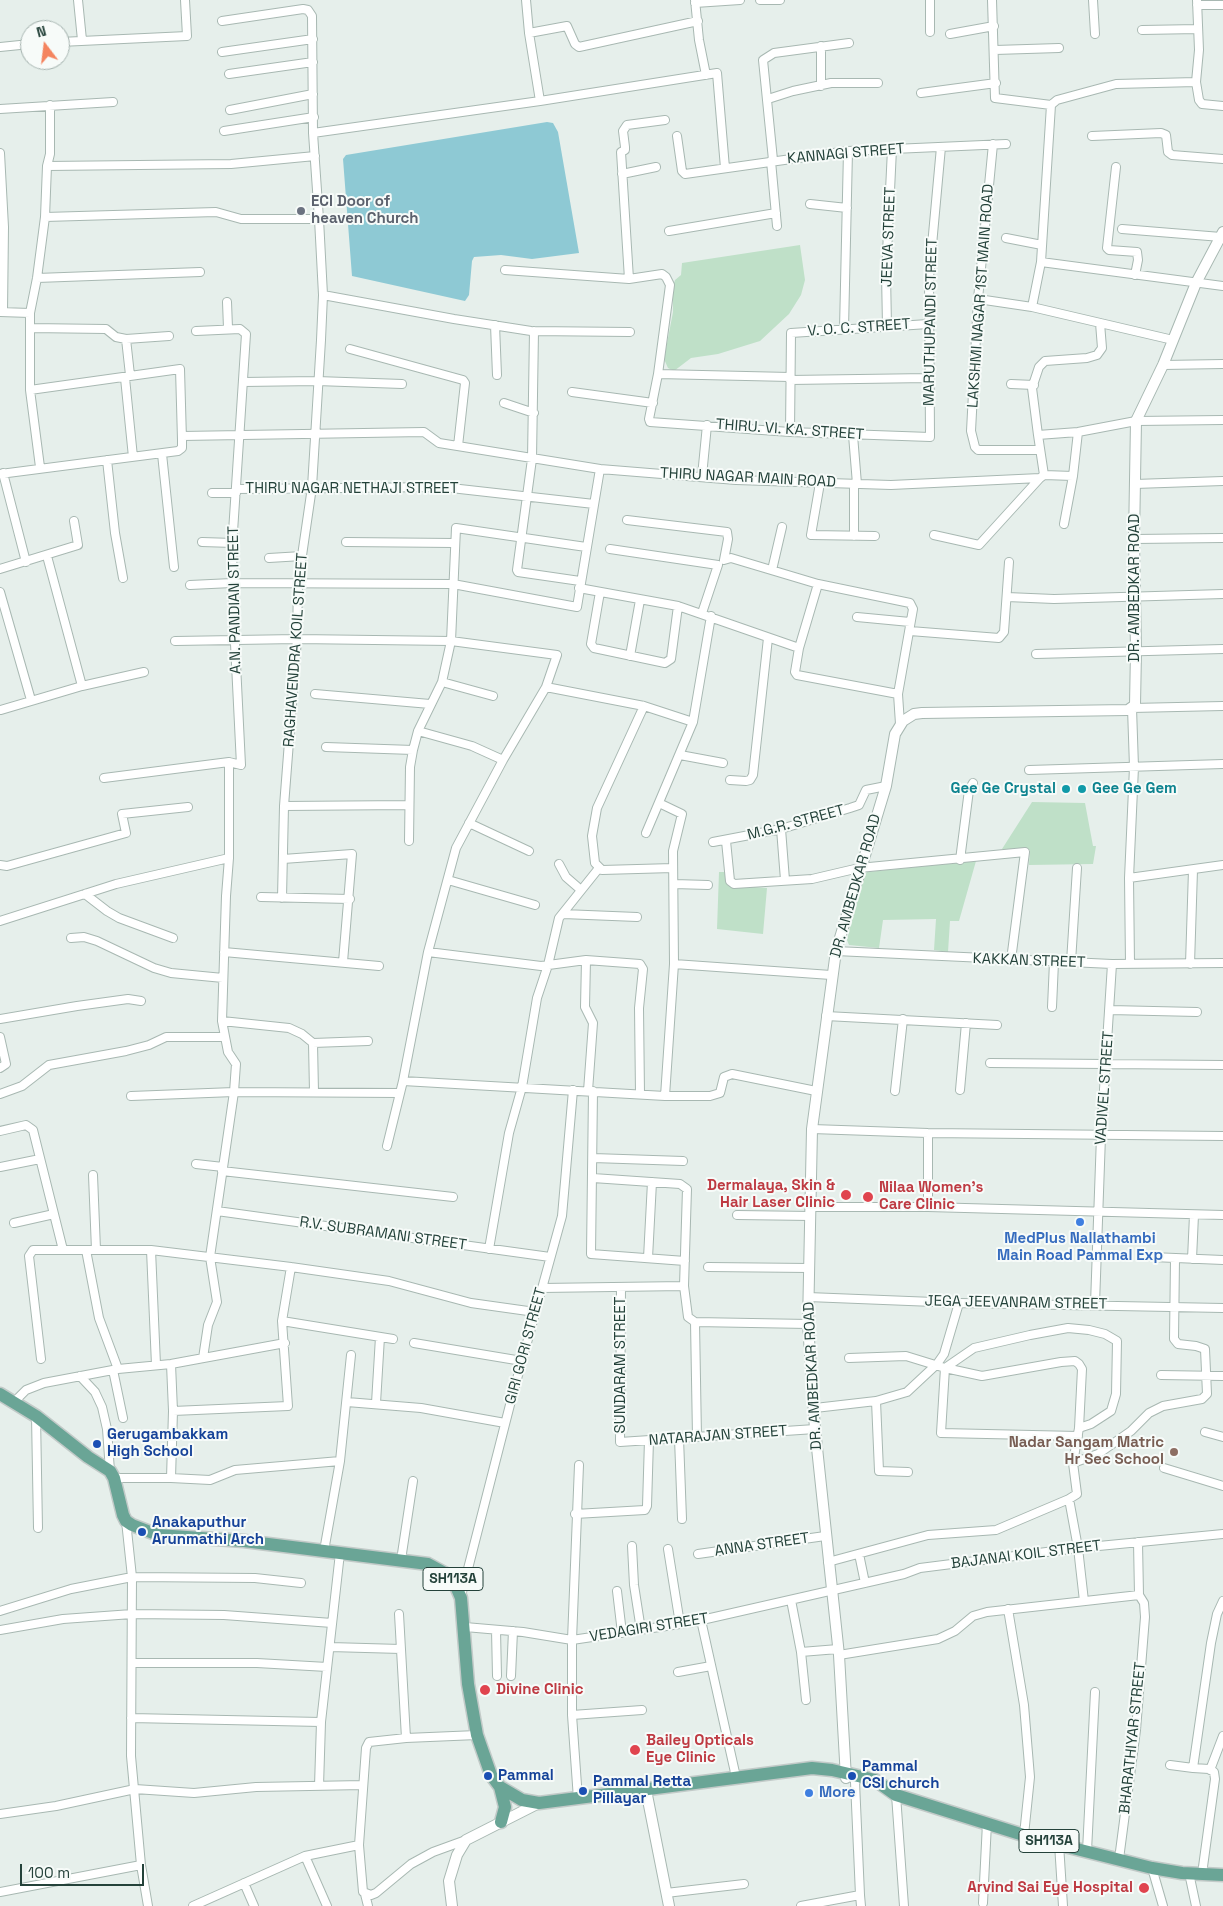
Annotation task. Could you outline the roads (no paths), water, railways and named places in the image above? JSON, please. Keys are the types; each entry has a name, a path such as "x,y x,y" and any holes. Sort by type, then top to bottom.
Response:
{"main road":[{"path":"0,1394 36,1416 112,1474 126,1521"},
{"name":"SH113A","path":"126,1521 158,1534 244,1541 428,1564 452,1577 461,1598 465,1627 468,1684 477,1736 492,1774 500,1787"},
{"path":"500,1787 511,1796 539,1803 812,1768 849,1778"},
{"name":"SH113A","path":"849,1778 875,1780 896,1795 1058,1844 1152,1868 1223,1875"},
{"path":"500,1787 504,1807 501,1822"}],"street":[{"path":"78,0 82,40"},
{"path":"70,41 187,36 185,0"},
{"path":"526,0 529,33 540,101"},
{"path":"706,74 698,40 695,1 740,0"},
{"path":"760,0 780,0"},
{"path":"930,0 930,32"},
{"path":"992,0 995,98 1050,105 1057,100 1116,84 1196,82"},
{"path":"1093,0 1095,34"},
{"path":"1223,5 1197,3 1200,50 1196,82 1202,104 1223,106"},
{"name":"RAGHAVENDRA KOIL STREET","path":"222,21 308,10 312,16 313,133 323,295 312,487 298,583 297,638 284,806 282,898"},
{"path":"529,33 567,26 576,46 593,45 698,21"},
{"path":"950,34 994,26"},
{"path":"1142,30 1198,29"},
{"path":"222,52 313,38"},
{"path":"777,226 768,99 763,64 765,58 774,53 849,42"},
{"path":"0,46 20,45"},
{"path":"821,46 821,86"},
{"path":"995,50 1059,48"},
{"path":"228,74 313,62"},
{"path":"313,133 540,101 717,73 725,168"},
{"path":"768,99 821,86 878,83"},
{"path":"920,93 996,83"},
{"path":"230,110 313,94"},
{"path":"0,110 113,102"},
{"path":"40,468 30,390 30,313 38,278 45,217 47,166 50,154 50,105"},
{"path":"1032,308 1041,262 1050,105"},
{"path":"224,131 314,117"},
{"path":"629,279 621,152 625,150 624,127 665,120"},
{"path":"1092,136 1161,133 1166,135 1168,152 1172,155 1223,159"},
{"name":"KANNAGI STREET","path":"677,136 682,171 688,174 772,160 848,151 1006,144"},
{"name":"LAKSHMI NAGAR 1ST MAIN ROAD","path":"993,144 978,299 972,431 975,447 982,450 1039,450"},
{"name":"MARUTHUPANDI STREET","path":"930,437 928,378 929,278 941,147"},
{"name":"JEEVA STREET","path":"888,326 886,274 892,149"},
{"path":"844,329 848,151"},
{"path":"0,153 4,226 1,312 30,313"},
{"path":"47,166 231,164 315,156"},
{"path":"622,174 656,167"},
{"path":"1116,167 1107,248 1109,250 1137,252 1136,275"},
{"path":"810,204 847,208"},
{"path":"45,217 216,212 241,219 319,218"},
{"path":"669,231 776,213"},
{"path":"1122,230 1222,234"},
{"name":"DR. AMBEDKAR ROAD","path":"1132,708 1135,700 1136,651 1134,539 1136,421 1163,365 1196,283 1222,234"},
{"path":"1006,238 1042,245"},
{"path":"1041,262 1223,286"},
{"path":"505,270 629,279 662,274 666,277 670,285 653,403 572,392"},
{"path":"38,278 200,272"},
{"path":"323,295 534,330 630,332"},
{"path":"978,299 1032,308 1173,340"},
{"path":"196,330 228,328 227,302"},
{"path":"934,535 979,545 1042,477 1034,384 1039,367 1045,361 1087,358 1097,355 1102,348 1100,323"},
{"name":"V. O. C. STREET","path":"790,379 791,333 928,324"},
{"path":"495,325 496,375"},
{"path":"30,328 106,329 116,337 126,339 169,336"},
{"name":"A.N. PANDIAN STREET","path":"228,328 240,328 246,334 232,543 232,582 241,765 228,762"},
{"path":"534,330 532,458 518,572 580,584 600,592 678,606 799,648"},
{"path":"126,339 133,457"},
{"path":"350,349 463,380 465,384 458,446"},
{"path":"1163,365 1222,362"},
{"path":"26,562 2,473 162,454 178,451 182,448 180,369 30,390"},
{"path":"658,374 790,379 928,378"},
{"path":"790,379 790,432"},
{"path":"243,382 317,381 402,384"},
{"path":"1011,384 1034,384"},
{"path":"504,403 534,413"},
{"name":"THIRU. VI. KA. STREET","path":"653,403 650,422 790,432 930,437"},
{"path":"1038,435 1078,432 1136,421 1223,420"},
{"path":"702,476 707,425"},
{"name":"THIRU NAGAR MAIN ROAD","path":"182,441 182,436 424,432 439,443 600,469 702,476 891,485 1073,476"},
{"path":"1064,524 1073,476 1078,432"},
{"path":"853,435 855,484 854,536"},
{"path":"162,454 174,567"},
{"path":"108,460 115,533 123,578"},
{"path":"190,584 232,582 454,584 576,607 600,469"},
{"path":"1135,484 1223,481"},
{"path":"820,482 810,535 875,536"},
{"name":"THIRU NAGAR NETHAJI STREET","path":"212,493 312,487 442,487 594,504"},
{"path":"627,520 727,532 728,539 724,560 731,558 818,584 910,603 913,608 910,631 898,694 900,724"},
{"path":"0,568 47,556 78,545 74,521"},
{"path":"409,841 410,767 413,750 418,731 442,682 450,641 456,528 586,547"},
{"path":"772,570 782,528"},
{"path":"1134,539 1223,538"},
{"path":"202,542 232,543"},
{"path":"346,542 454,543"},
{"path":"610,549 718,565 706,615 693,722 646,833"},
{"path":"47,556 82,686"},
{"path":"270,558 302,556"},
{"path":"910,631 999,638 1004,632 1010,562"},
{"path":"818,584 799,648 796,675 898,694"},
{"path":"0,592 2,609 31,700"},
{"path":"600,592 591,644 597,649 630,656 668,662 678,606"},
{"path":"1007,597 1054,599 1223,594"},
{"path":"630,656 640,600"},
{"path":"857,617 910,622"},
{"path":"175,641 297,638 450,641 557,655 546,687 503,760 456,848 428,952 403,1081 387,1146"},
{"path":"730,780 750,780 753,775 768,638"},
{"path":"1036,654 1223,649"},
{"path":"1,710 82,686 144,672"},
{"path":"442,682 493,696"},
{"path":"546,687 644,706 693,722"},
{"path":"315,694 430,704"},
{"path":"644,706 597,808 592,836 594,863 602,870 673,868"},
{"path":"900,724 908,717 922,713 1128,710 1132,708 1223,706"},
{"path":"1130,964 1129,878 1134,767 1132,708"},
{"name":"DR. AMBEDKAR ROAD","path":"849,1778 839,1652 815,1429 808,1324 812,1129 831,975 859,868 886,786 895,734 900,724"},
{"path":"418,731 472,746 503,760"},
{"path":"326,747 413,750"},
{"path":"680,754 722,763"},
{"path":"104,778 228,762 229,858 222,1021 228,1052 236,1064 234,1092 210,1257 217,1302 208,1325 203,1358"},
{"path":"1029,770 1223,764"},
{"path":"960,860 969,790 973,783"},
{"name":"M.G.R. STREET","path":"713,842 781,829 859,805 866,790 886,786"},
{"path":"659,803 682,814 673,851 674,964 665,1096"},
{"path":"284,806 410,805"},
{"path":"0,865 7,866 126,833 122,814 188,807"},
{"path":"469,823 529,851"},
{"path":"781,829 785,880"},
{"name":"M.G.R. STREET","path":"726,840 731,883 812,879 859,868 960,860 1025,852 1010,960"},
{"path":"283,859 352,854 350,899 343,962"},
{"path":"0,921 116,884 229,858"},
{"path":"559,864 566,877 580,890"},
{"path":"1129,878 1223,865"},
{"path":"489,1249 509,1133 522,1087 537,998 548,965 559,918 599,868"},
{"path":"1071,962 1077,868"},
{"path":"1190,964 1193,870"},
{"path":"448,880 535,905"},
{"path":"674,884 708,884"},
{"path":"85,894 119,918 173,938"},
{"path":"261,898 350,899"},
{"path":"563,914 637,917"},
{"path":"71,938 84,937 97,941 154,968 171,973 223,978"},
{"path":"224,952 379,966"},
{"path":"428,952 548,965 586,960 640,964 643,966 640,1008 640,1094"},
{"name":"KAKKAN STREET","path":"836,952 1112,964 1223,963"},
{"path":"586,960 585,1007 593,1024 590,1091 593,1158 591,1254 685,1261"},
{"path":"1052,1007 1054,962"},
{"path":"674,964 831,975"},
{"name":"VADIVEL STREET","path":"1094,1304 1101,1136 1112,964"},
{"path":"0,1019 77,1006 141,1000"},
{"path":"1110,1010 1196,1012"},
{"path":"826,1016 997,1025"},
{"path":"895,1091 903,1019"},
{"path":"222,1021 289,1028 302,1034 313,1043 368,1041"},
{"path":"960,1090 966,1024"},
{"path":"0,1094 22,1086 49,1065 149,1046 166,1037 225,1037"},
{"path":"0,1038 6,1064 0,1068"},
{"path":"313,1043 314,1092"},
{"path":"990,1062 1223,1065"},
{"path":"403,1081 665,1096 710,1096 720,1093 724,1078 732,1074 816,1091"},
{"name":"GIRI GORI STREET","path":"461,1598 505,1424 562,1216 572,1090"},
{"path":"132,1096 234,1092 400,1093"},
{"path":"0,1131 30,1126 63,1250"},
{"path":"812,1129 1101,1136 1223,1136"},
{"path":"928,1133 928,1207"},
{"path":"593,1158 683,1161"},
{"path":"0,1167 40,1159"},
{"path":"196,1164 223,1169 453,1197"},
{"path":"93,1175 96,1250"},
{"path":"593,1178 680,1184 687,1189 684,1286 688,1318 695,1322 808,1324"},
{"path":"648,1258 652,1182"},
{"path":"737,1215 928,1207 1223,1215"},
{"name":"R.V. SUBRAMANI STREET","path":"217,1211 550,1257"},
{"path":"14,1222 54,1214"},
{"path":"1192,1259 1194,1215"},
{"path":"40,1359 28,1256 33,1250 150,1250 291,1267 389,1282 471,1303 535,1312"},
{"path":"86,1250 99,1318 116,1369 123,1418"},
{"path":"150,1250 156,1365"},
{"path":"1152,1257 1223,1260"},
{"path":"1073,1463 1098,1454 1131,1431 1149,1413 1163,1406 1206,1396 1205,1350 1176,1342 1173,1307 1175,1259"},
{"path":"173,1411 288,1406 282,1321 291,1267"},
{"path":"708,1267 809,1268"},
{"path":"542,1288 684,1286"},
{"name":"SUNDARAM STREET","path":"620,1442 621,1287"},
{"name":"JEGA JEEVANRAM STREET","path":"808,1297 959,1303 1094,1304 1223,1308"},
{"path":"814,1408 876,1401 907,1392 937,1364 944,1354 959,1303"},
{"path":"282,1321 393,1340"},
{"path":"695,1322 698,1437"},
{"path":"1068,1328 1105,1334 1117,1341 1116,1394 1111,1411 1078,1432 941,1433 946,1368 974,1348 1068,1328"},
{"path":"376,1403 380,1337"},
{"path":"14,1402 26,1390 44,1383 116,1369 171,1364 285,1343"},
{"path":"414,1343 522,1360"},
{"path":"324,1551 340,1461 352,1355"},
{"path":"828,1562 928,1535 996,1530 1077,1494 1073,1463 1078,1432 1082,1368 1075,1361 982,1376 906,1356 849,1358"},
{"path":"171,1364 173,1411 171,1478"},
{"path":"1161,1375 1223,1376"},
{"path":"80,1376 95,1392 102,1407 107,1429 112,1474 210,1480 235,1470 340,1461"},
{"path":"876,1401 879,1471 908,1472"},
{"path":"347,1402 376,1403 458,1414 505,1424"},
{"path":"36,1416 38,1528"},
{"name":"NATARAJAN STREET","path":"620,1442 815,1429"},
{"path":"1205,1432 1223,1437"},
{"path":"679,1438 682,1519"},
{"path":"576,1514 645,1510 647,1506 649,1440"},
{"path":"578,1798 572,1715 572,1640 579,1465"},
{"path":"1164,1468 1223,1486"},
{"path":"401,1560 413,1481"},
{"path":"1069,1499 1078,1548 1084,1601"},
{"path":"126,1521 132,1577 131,1756 141,1865 148,1906"},
{"name":"BAJANAI KOIL STREET","path":"832,1591 904,1574 920,1568 1078,1548 1223,1534"},
{"name":"ANNA STREET","path":"698,1554 826,1536"},
{"path":"801,1652 839,1652 938,1639 955,1631 972,1616 1138,1595 1138,1542"},
{"path":"632,1546 634,1585 641,1630"},
{"path":"668,1548 680,1624"},
{"path":"319,1786 321,1722 340,1553"},
{"path":"859,1554 865,1583"},
{"path":"0,1611 71,1589 132,1577 246,1578 301,1583"},
{"path":"617,1591 622,1633"},
{"name":"VEDAGIRI STREET","path":"465,1627 513,1631 572,1640 680,1624 832,1591"},
{"name":"BHARATHIYAR STREET","path":"1119,1859 1136,1730 1145,1617 1144,1604 1138,1595"},
{"path":"791,1600 801,1652 806,1700"},
{"path":"1194,1768 1211,1643 1217,1614 1223,1601"},
{"path":"1008,1610 1024,1705 1030,1777 1024,1835"},
{"path":"0,1630 63,1619 132,1614 224,1615 332,1623"},
{"path":"399,1614 406,1738"},
{"path":"701,1620 736,1778"},
{"path":"496,1630 497,1676"},
{"path":"511,1676 513,1631"},
{"path":"330,1647 401,1648"},
{"path":"132,1663 257,1663 327,1667"},
{"path":"678,1672 711,1666"},
{"path":"1087,1851 1095,1692"},
{"path":"572,1715 642,1710"},
{"path":"132,1718 321,1722"},
{"path":"368,1906 362,1888 359,1845 366,1748 369,1742 406,1738 477,1736"},
{"path":"1210,1770 1223,1736"},
{"path":"1170,1764 1214,1772 1215,1788 1202,1874"},
{"path":"849,1778 861,1906"},
{"path":"0,1814 56,1806 135,1789 194,1793 256,1787 363,1785"},
{"path":"646,1790 669,1906"},
{"path":"896,1795 904,1906"},
{"path":"365,1894 376,1893 410,1864 433,1852 466,1840 539,1803"},
{"path":"983,1902 987,1823"},
{"path":"452,1906 450,1881 457,1854 466,1840"},
{"path":"1058,1844 1063,1906"},
{"path":"194,1906 305,1856 359,1845"},
{"path":"305,1856 327,1906"},
{"path":"0,1892 141,1865"},
{"path":"1152,1868 1162,1906"},
{"path":"1189,1873 1196,1906"},
{"path":"244,1883 254,1906"},
{"path":"666,1893 744,1884"},
{"path":"801,1906 860,1895"}],"water":[{"path":"547,122 553,123 558,132 579,253 532,259 501,255 474,257 469,295 465,301 352,276 343,159 346,155"}],"place":[{"name":"ECI Door of heaven Church","path":"301,211"},
{"name":"Gee Ge Crystal","path":"1066,789"},
{"name":"Gee Ge Gem","path":"1082,789"},
{"name":"Dermalaya, Skin & Hair Laser Clinic","path":"846,1195"},
{"name":"Nilaa Women's Care Clinic","path":"868,1197"},
{"name":"MedPlus Nallathambi Main Road Pammal Exp","path":"1080,1222"},
{"name":"Gerugambakkam High School","path":"97,1444"},
{"name":"Nadar Sangam Matric Hr Sec School","path":"1174,1452"},
{"name":"Anakaputhur Arunmathi Arch","path":"142,1532"},
{"name":"Divine Clinic","path":"485,1690"},
{"name":"Bailey Opticals Eye Clinic","path":"635,1750"},
{"name":"Pammal","path":"488,1776"},
{"name":"Pammal CSI church","path":"852,1776"},
{"name":"Pammal Retta Pillayar","path":"583,1791"},
{"name":"More","path":"809,1793"},
{"name":"Arvind Sai Eye Hospital","path":"1144,1888"}]}
